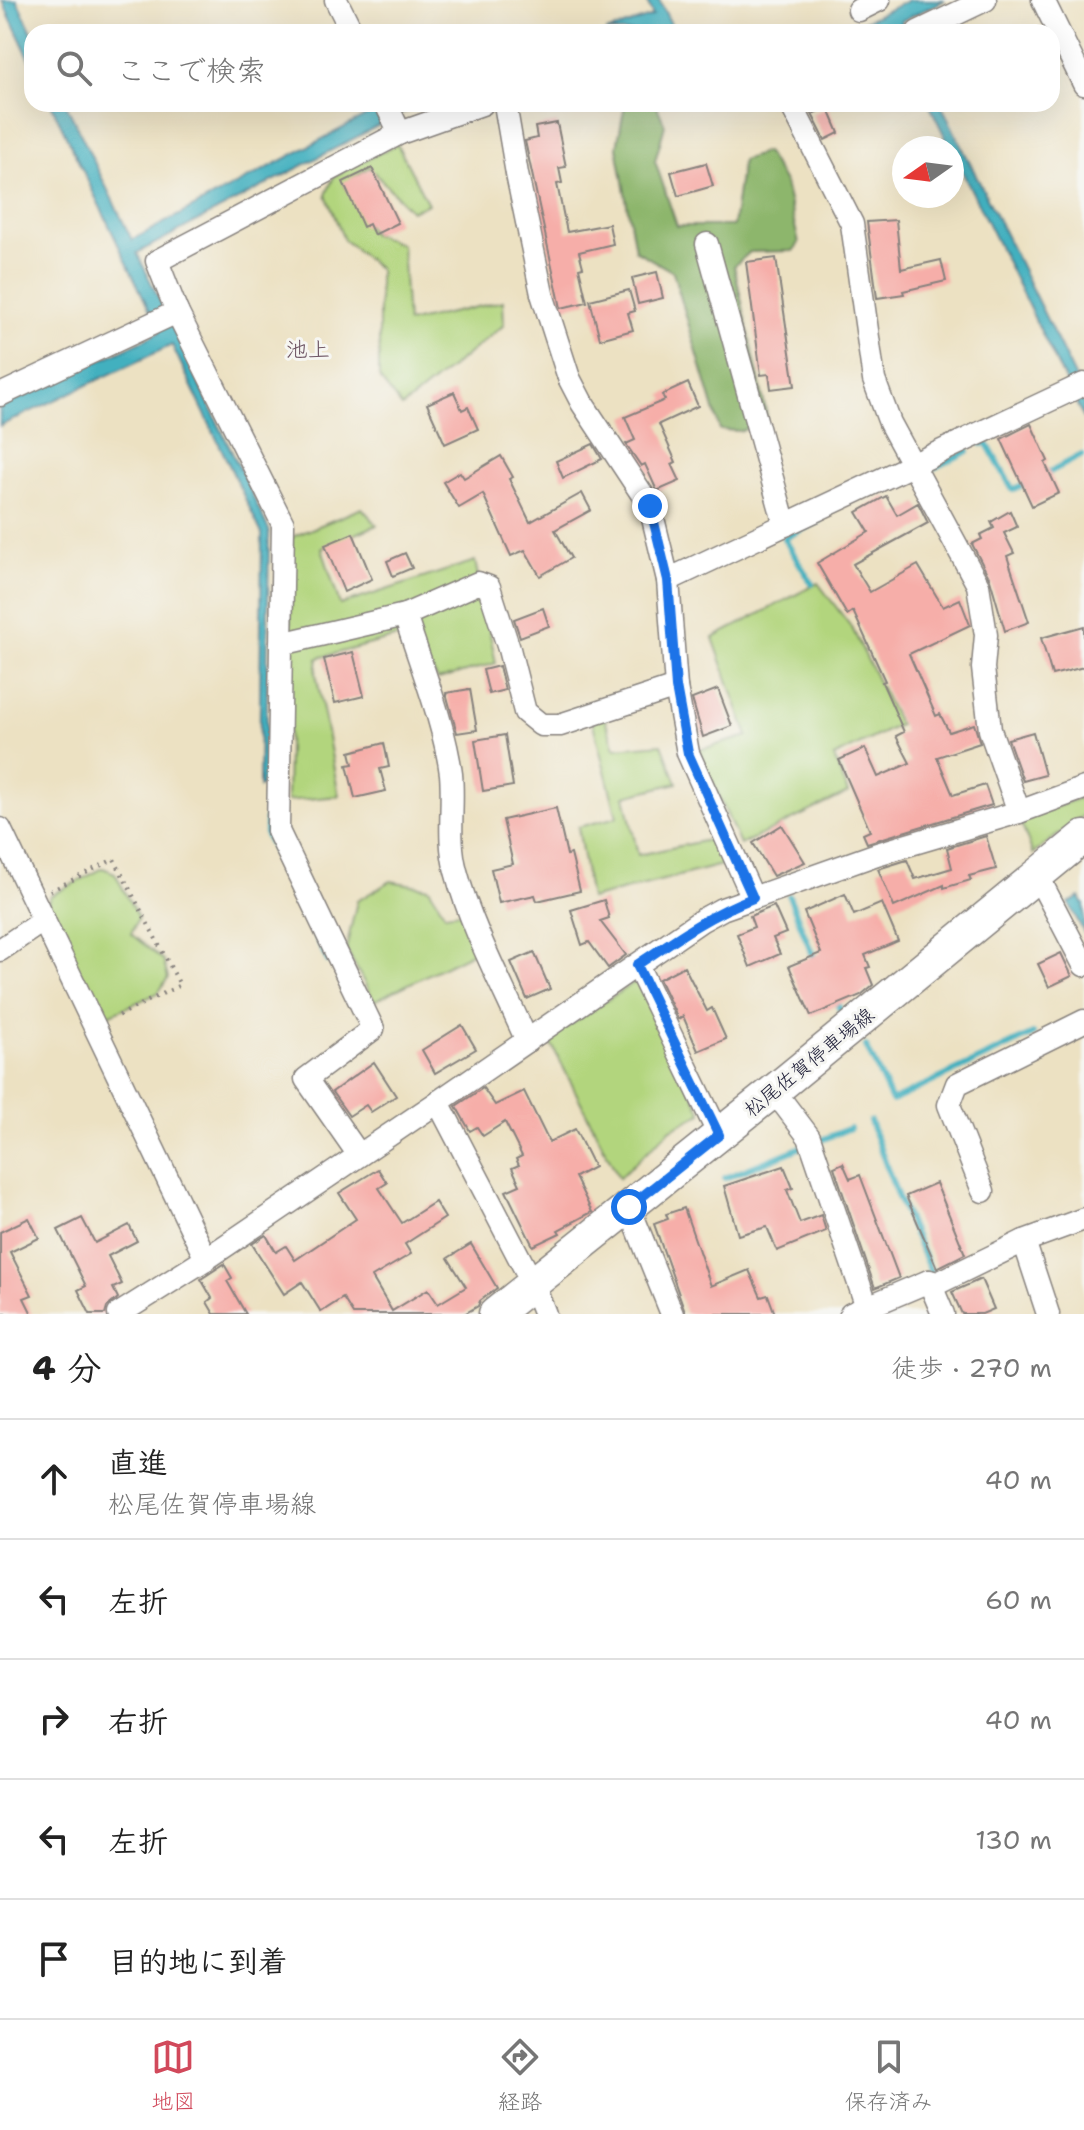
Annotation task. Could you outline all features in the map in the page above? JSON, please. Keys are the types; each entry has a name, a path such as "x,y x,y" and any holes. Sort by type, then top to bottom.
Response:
{"main road":[{"name":"松尾佐賀停車場線","path":"495,1314 1084,837"}],"street":[{"path":"336,0 348,24"},
{"path":"935,24 985,0"},
{"path":"1043,0 1055,24"},
{"path":"1060,35 1084,84"},
{"path":"390,112 398,130"},
{"path":"359,1155 306,1079 373,1029 278,831 283,524 177,312 157,261 398,130 456,112"},
{"path":"506,112 542,294 569,378 650,506 668,580 676,687 688,753 753,898"},
{"path":"795,112 852,224 874,380 890,423 978,585 986,635 983,668 990,730 1019,812"},
{"path":"707,244 785,525"},
{"path":"0,395 177,312"},
{"path":"668,580 1078,387"},
{"path":"281,644 405,615 478,583 489,587 525,712 541,725 560,725 676,687"},
{"path":"405,615 447,753 451,777 449,838 456,873 527,1041"},
{"path":"119,1314 206,1259 722,909 877,854 1019,812 1084,788"},
{"path":"0,829 206,1259"},
{"path":"1037,875 1084,965"},
{"path":"0,950 44,920"},
{"path":"637,965 719,1135"},
{"path":"983,1191 949,1105 957,1084 1084,1021"},
{"path":"770,1094 784,1104 809,1137 859,1310 1084,1219"},
{"path":"438,1102 533,1284 545,1314"},
{"path":"629,1207 672,1314"},
{"path":"1024,1241 1048,1314"},
{"path":"934,1282 943,1314"}],"path":[{"path":"34,899 114,859 180,985 95,1028"}],"green space":[{"path":"624,112 659,112 665,125 655,161 677,226 733,226 742,160 766,152 785,184 799,243 793,251 750,252 734,266 767,416 742,431 720,430 673,272 635,250 617,147"},
{"path":"397,144 428,204 411,211 369,167 344,184 371,233 402,245 407,323 503,301 504,325 402,407 379,378 379,269 344,240 326,195 334,176"},
{"path":"362,508 377,525 322,548 340,605 475,561 496,663 438,680 409,634 318,658 316,673 339,796 287,801 292,537"},
{"path":"818,583 852,628 899,725 834,757 848,793 740,845 699,750 748,736 713,638"},
{"path":"604,716 615,748 662,744 677,783 625,796 638,855 717,838 729,863 590,899 578,827 617,817 592,720"},
{"path":"1084,796 1084,815 1033,854 1020,821"},
{"path":"103,868 115,873 138,918 131,934 163,960 168,978 158,993 98,1020 46,908 50,896"},
{"path":"391,881 429,888 445,914 467,911 480,949 374,1001 346,949 357,901"},
{"path":"639,979 702,1113 671,1129 619,1178 549,1039"}],"water":[{"path":"2,0 17,0 28,24 24,24 24,47"},
{"path":"646,0 659,0 671,24 630,24 653,16"},
{"path":"909,0 945,0 901,21 902,24 859,24"},
{"path":"55,112 70,112 132,240 373,112 405,112 137,253 269,530 266,783 259,787 262,534 172,345 0,426 0,408 160,332"},
{"path":"933,112 945,112 957,136 945,136"},
{"path":"964,151 1084,395 1084,419 964,175"},
{"path":"1080,897 1084,905 1084,933 1069,903"}],"building":[{"path":"830,112 839,133 825,140 812,114"},
{"path":"557,123 566,167 559,168 562,183 557,184 567,232 609,224 613,244 579,252 583,267 579,268 587,302 561,308 525,141 537,138 535,127"},
{"path":"706,163 713,186 678,196 671,172"},
{"path":"372,168 398,223 374,235 369,224 363,227 343,182"},
{"path":"896,220 901,269 941,260 946,281 903,291 904,294 877,298 867,222"},
{"path":"776,258 795,386 771,389 769,374 761,375 746,262"},
{"path":"657,272 663,298 638,304 632,278"},
{"path":"629,290 635,311 628,313 633,330 600,339 590,300"},
{"path":"688,383 698,406 659,424 676,462 672,464 680,481 657,491 645,464 641,466 626,444 635,440 625,417 665,400 662,395"},
{"path":"454,392 462,410 468,407 478,429 445,444 427,404"},
{"path":"1031,424 1059,493 1032,506 1001,439"},
{"path":"593,444 602,459 563,478 556,461"},
{"path":"501,456 513,477 509,479 530,522 582,493 591,510 555,530 571,558 540,576 525,550 511,556 483,494 459,508 443,482 460,472 464,478"},
{"path":"886,496 897,515 918,503 928,523 853,564 870,592 918,565 943,607 960,599 970,625 909,654 936,716 940,714 949,732 974,724 976,730 980,743 937,757 953,795 985,785 992,805 867,843 863,834 870,831 839,760 865,748 878,777 910,763 896,736 904,732 882,682 885,681 853,611 847,615 817,563 869,532 857,512"},
{"path":"1010,511 1017,527 1004,533 1014,553 1007,556 1029,622 1005,631 990,579 972,544 982,539 980,535 994,528 991,522"},
{"path":"353,533 372,579 344,592 325,545"},
{"path":"405,553 412,568 393,576 387,561"},
{"path":"543,608 549,626 520,637 514,619"},
{"path":"1084,626 1084,667 1052,675 1041,638"},
{"path":"353,652 364,696 335,703 324,659"},
{"path":"499,666 505,690 489,694 483,670"},
{"path":"470,689 477,730 457,733 446,693"},
{"path":"718,689 732,726 703,737 692,699"},
{"path":"1033,732 1045,775 1023,781 1008,739"},
{"path":"505,735 513,786 483,791 475,740"},
{"path":"384,743 389,767 380,769 386,791 355,798 347,765 353,764 350,752"},
{"path":"556,808 567,855 571,854 580,891 537,901 535,895 499,903 491,869 513,864 503,820"},
{"path":"782,825 805,862 773,876 753,843"},
{"path":"986,836 996,869 969,876 971,880 944,888 944,885 894,907 878,869 907,860 915,879 952,868 947,848"},
{"path":"845,894 854,915 882,903 898,941 865,955 873,985 861,995 811,1016 789,966 821,953 804,912"},
{"path":"604,900 609,918 600,921 626,955 608,968 589,942 582,945 571,910"},
{"path":"774,906 786,933 773,938 780,954 750,967 737,934 754,927 750,916"},
{"path":"534,952 550,989 527,999 511,962"},
{"path":"1061,953 1072,976 1049,987 1038,964"},
{"path":"684,966 707,1011 712,1008 726,1039 698,1051 683,1016 678,1019 659,979"},
{"path":"462,1025 476,1049 435,1073 422,1050"},
{"path":"374,1062 396,1096 371,1112 366,1105 349,1116 332,1092"},
{"path":"483,1088 495,1105 524,1091 549,1142 575,1129 594,1167 575,1177 592,1212 533,1246 506,1191 520,1185 512,1168 519,1165 516,1159 522,1156 505,1122 483,1136 477,1127 470,1131 456,1106"},
{"path":"843,1163 850,1179 860,1175 899,1278 875,1288 834,1167"},
{"path":"784,1166 793,1188 787,1190 800,1223 821,1215 826,1231 777,1251 767,1227 738,1235 724,1186"},
{"path":"378,1169 387,1183 379,1188 402,1223 435,1202 445,1218 405,1244 411,1254 372,1277 392,1311 428,1289 438,1304 466,1287 448,1258 471,1244 497,1288 478,1306 464,1314 353,1314 343,1298 321,1312 302,1282 284,1294 252,1244 266,1235 276,1252 286,1246 295,1260 356,1219 339,1193"},
{"path":"936,1183 965,1254 937,1268 906,1196"},
{"path":"684,1208 711,1286 749,1270 761,1297 768,1295 775,1314 686,1314 654,1224 668,1219 666,1214"},
{"path":"29,1218 39,1238 10,1252 32,1295 24,1298 32,1314 0,1314 0,1232"},
{"path":"82,1218 95,1243 129,1225 137,1241 108,1256 122,1284 113,1288 118,1298 107,1307 105,1314 90,1314 78,1290 86,1286 58,1230"},
{"path":"224,1264 232,1278 227,1281 246,1314 214,1314 207,1302 212,1298 201,1279"},
{"path":"981,1279 994,1309 982,1314 962,1314 952,1292"}],"waterway":[{"path":"982,444 986,442 1013,490 1028,482"},
{"path":"925,472 968,451"},
{"path":"1042,476 1082,455"},
{"path":"812,584 784,538 819,521"},
{"path":"266,783 266,835 328,961"},
{"path":"789,896 816,963"},
{"path":"834,998 841,1011"},
{"path":"866,1046 892,1101 1033,1034"},
{"path":"870,1121 897,1195 933,1277"},
{"path":"819,1141 850,1128"},
{"path":"725,1178 804,1146"}],"district":[{"name":"池上","path":"308,349"}],"route":[{"path":"629,1207 719,1135 637,965 702,920 753,898 688,753 676,687 668,580 650,506"}]}
